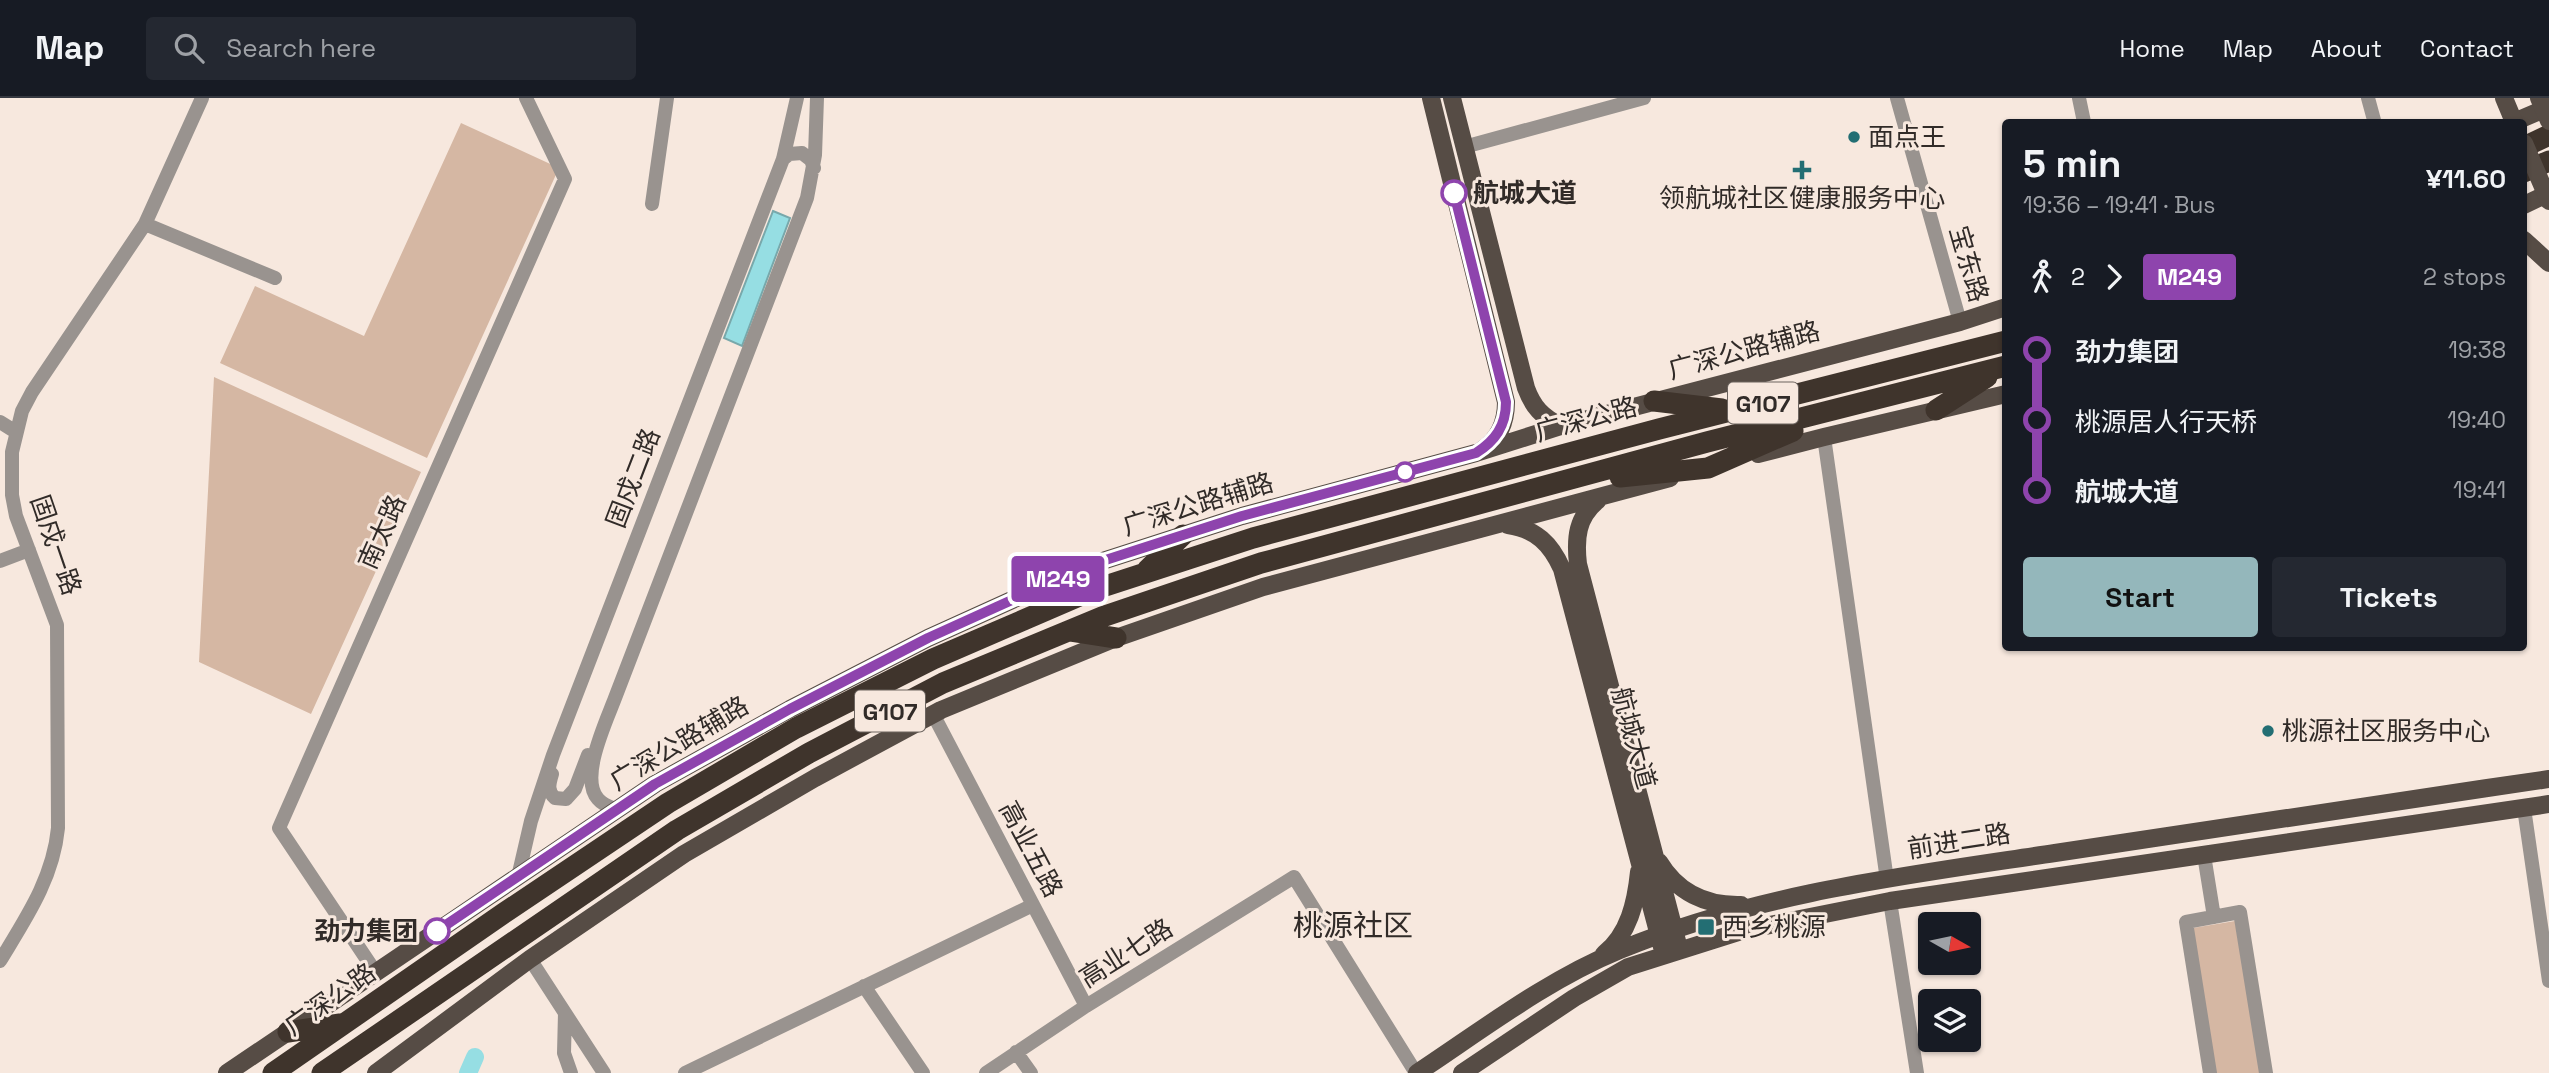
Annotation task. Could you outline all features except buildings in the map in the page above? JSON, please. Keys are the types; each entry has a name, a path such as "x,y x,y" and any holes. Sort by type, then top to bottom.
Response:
{"highway":[{"path":"2527,144 2549,135"},
{"path":"2527,171 2549,161"},
{"name":"广深公路","path":"273,1073 668,803 796,728 933,659 1093,590 1253,538 2002,342"},
{"name":"广深公路","path":"321,1073 677,830 809,753 943,683 1102,617 1261,563 1707,442 2002,367"},
{"path":"1936,410 2002,368"},
{"path":"1654,401 1735,410"},
{"path":"1562,482 1708,468 1852,405"},
{"path":"1142,575 1183,535"},
{"path":"1069,631 1116,638"},
{"path":"288,1032 345,1023"}],"main road":[{"path":"1431,98 1506,402 1506,412 1499,432 1487,447 1476,453"},
{"path":"1452,98 1525,388 1531,402 1549,420 1561,425"},
{"path":"2504,98 2513,119"},
{"path":"2539,98 2549,121"},
{"path":"2521,119 2549,107"},
{"path":"2527,152 2549,201"},
{"path":"2527,204 2549,193"},
{"path":"2527,243 2549,263"},
{"name":"广深公路辅路","path":"227,1073 655,784 790,709 928,638 1087,566 1242,516 1476,453 1561,425 2002,308"},
{"path":"1487,326 1491,332 1501,334 1506,330 1508,320"},
{"path":"376,1073 530,959 684,854 933,714 1116,638 1263,587 1824,436 2002,395"},
{"name":"航城大道","path":"1601,498 1589,508 1577,531 1578,564 1645,853"},
{"name":"航城大道","path":"1505,524 1522,527 1546,541 1562,569 1672,952"},
{"name":"前进二路","path":"1416,1073 1545,989 1597,960 1667,933 1762,904 1958,867 2549,779"},
{"name":"前进二路","path":"1462,1073 1595,985 1628,967 1767,925 1890,901 2549,804"},
{"path":"1597,960 1612,947 1629,919 1645,853 1688,893 1718,905 1762,904"}],"street":[{"name":"固戍一路","path":"0,961 47,879 58,828 57,625 16,516 12,495 12,453 16,432 32,393 145,224 202,98"},
{"name":"南太路","path":"376,973 279,828 565,179 526,98"},
{"path":"652,204 667,98"},
{"name":"固戍二路","path":"518,877 538,797 783,159 797,98"},
{"path":"617,810 604,805 596,798 590,779 592,766 614,698 800,219 814,168 817,98"},
{"path":"1464,147 1644,98"},
{"name":"宝东路","path":"1898,98 1960,321"},
{"path":"2079,98 2083,119"},
{"path":"2368,98 2374,119"},
{"path":"783,159 789,154 802,153 811,160 814,168"},
{"path":"145,224 275,278"},
{"path":"0,422 16,432"},
{"path":"1824,436 1887,880"},
{"path":"0,561 29,550"},
{"path":"579,686 570,729 549,786 552,795 559,800 573,794 590,748 614,698"},
{"name":"高业五路","path":"933,714 1086,1006"},
{"path":"2524,808 2549,981"},
{"path":"2204,855 2214,917"},
{"name":"高业七路","path":"986,1073 1086,1006 1294,877 1416,1073"},
{"path":"1890,901 1917,1073"},
{"path":"685,1073 1033,905"},
{"path":"2210,1073 2186,922 2240,912 2266,1073"},
{"path":"530,959 604,1073"},
{"path":"864,986 923,1073"},
{"path":"565,1013 564,1053 571,1073"},
{"path":"1016,1052 1031,1073"}],"shaded area":[{"path":"461,123 559,168 427,458 220,363 255,286 364,336"},
{"path":"214,377 421,472 311,714 199,662"},
{"path":"2235,921 2260,1073 2216,1073 2193,928"}],"water":[{"path":"773,211 790,218 742,346 724,338"}],"waterway":[{"path":"468,1073 475,1057"}],"bus line":[{"name":"M249","path":"437,931 655,784 790,709 928,638 1087,566 1242,516 1476,453 1487,447 1504,422 1506,402 1454,193"}],"place":[{"name":"面点王","path":"1854,137"},
{"name":"领航城社区健康服务中心","path":"1802,170"},
{"name":"航城大道","path":"1454,193"},
{"name":"桃源社区服务中心","path":"2268,731"},
{"name":"西乡桃源","path":"1706,927"},
{"name":"劲力集团","path":"437,931"}],"district":[{"name":"桃源社区","path":"1353,925"}]}
